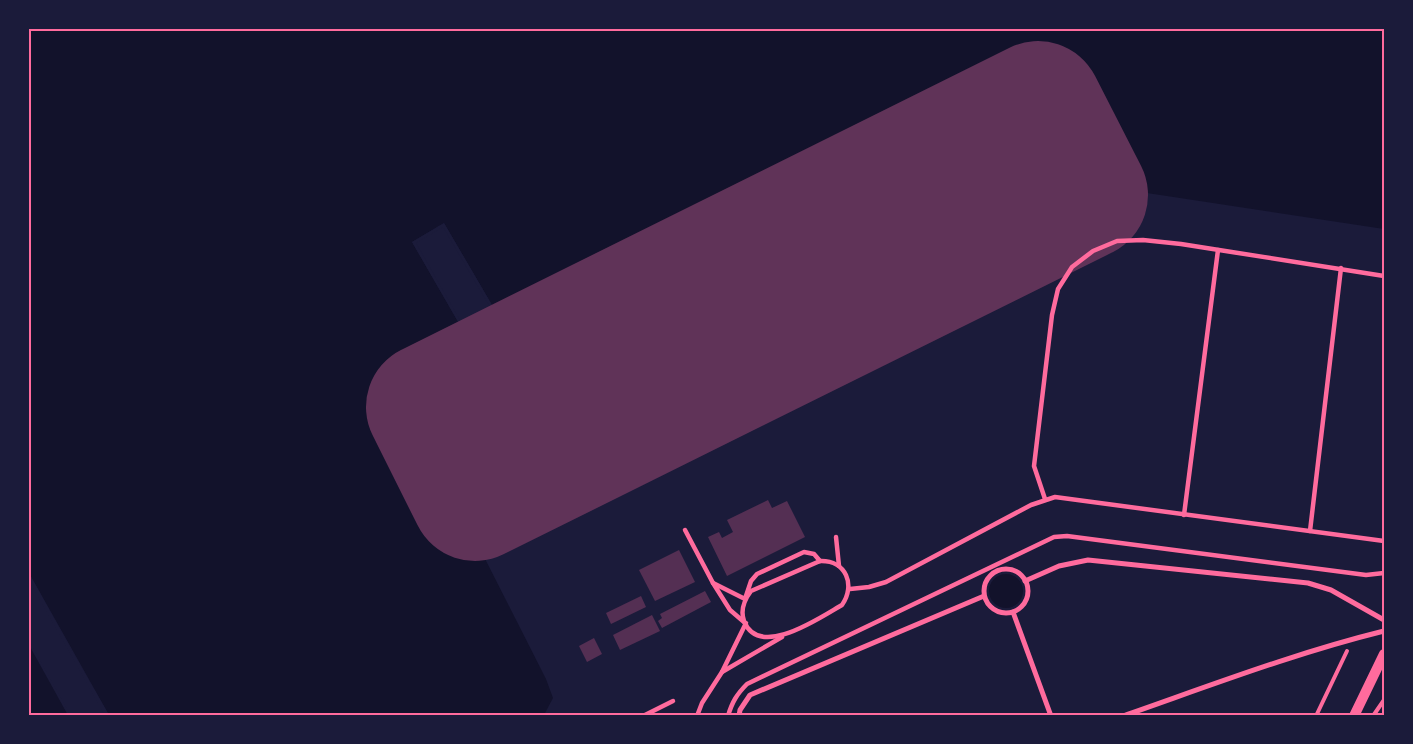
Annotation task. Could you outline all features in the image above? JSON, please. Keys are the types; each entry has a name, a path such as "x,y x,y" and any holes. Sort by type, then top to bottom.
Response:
{"street":[{"path":"1025,581 1059,567 1088,560 1308,583 1331,590 1384,620"},
{"path":"1000,570 1015,571 1025,581 1026,599 1023,605 1013,612 995,610 984,596 984,586 988,578 1000,570"},
{"path":"739,716 750,694 984,596"},
{"path":"1013,612 1051,716"},
{"path":"1123,716 1279,662 1384,631"},
{"path":"1354,716 1384,654"}],"lane":[{"path":"1045,499 1034,466 1052,315 1058,289 1072,267 1093,251 1117,241 1143,240 1384,276"},
{"path":"1184,514 1218,250"},
{"path":"1310,531 1341,268"},
{"path":"850,589 886,582 1045,499 1064,498 1384,541"},
{"path":"685,530 730,610 755,634 771,638 787,634"},
{"path":"728,716 734,699 747,684 1054,537 1067,536 1366,575 1384,573"},
{"path":"836,537 838,566"},
{"path":"697,716 706,695 722,672 745,623 742,610 751,581 757,574 804,552 814,554 820,561"},
{"path":"722,672 842,605 848,598 849,580 845,572 833,562 820,561 760,585 745,599"},
{"path":"713,583 745,599"},
{"path":"643,716 674,701"}],"path":[{"path":"1316,716 1353,639"},
{"path":"1373,716 1384,700"}],"shaded area":[{"path":"28,29 1384,29 1384,229 1101,186 1050,89 1043,86 516,346 444,223 412,242 483,365 409,401 409,409 546,679 553,698 544,715 109,715 29,573"},
{"path":"1006,574 1018,579 1023,591 1018,603 1006,608 994,603 989,591 994,579"},
{"path":"29,645 68,715 29,715"}],"pier":[{"path":"444,223 516,346 514,348 443,227 416,243 485,364 483,365 412,242"},
{"path":"29,573 109,715 105,716 28,579"},
{"path":"28,642 31,644 71,716 68,715"}],"building":[{"path":"768,500 772,508 787,501 805,537 727,576 708,537 719,532 722,538 733,532 727,520"},
{"path":"679,550 695,582 655,601 639,570"},
{"path":"705,591 711,602 662,628 658,621 662,618 660,614"},
{"path":"641,596 646,607 611,624 606,613"},
{"path":"652,615 660,631 620,650 613,635"},
{"path":"594,638 602,654 587,662 579,646"}],"runway":[{"path":"1038,105 1084,195 475,497 430,407 1038,105"}]}
